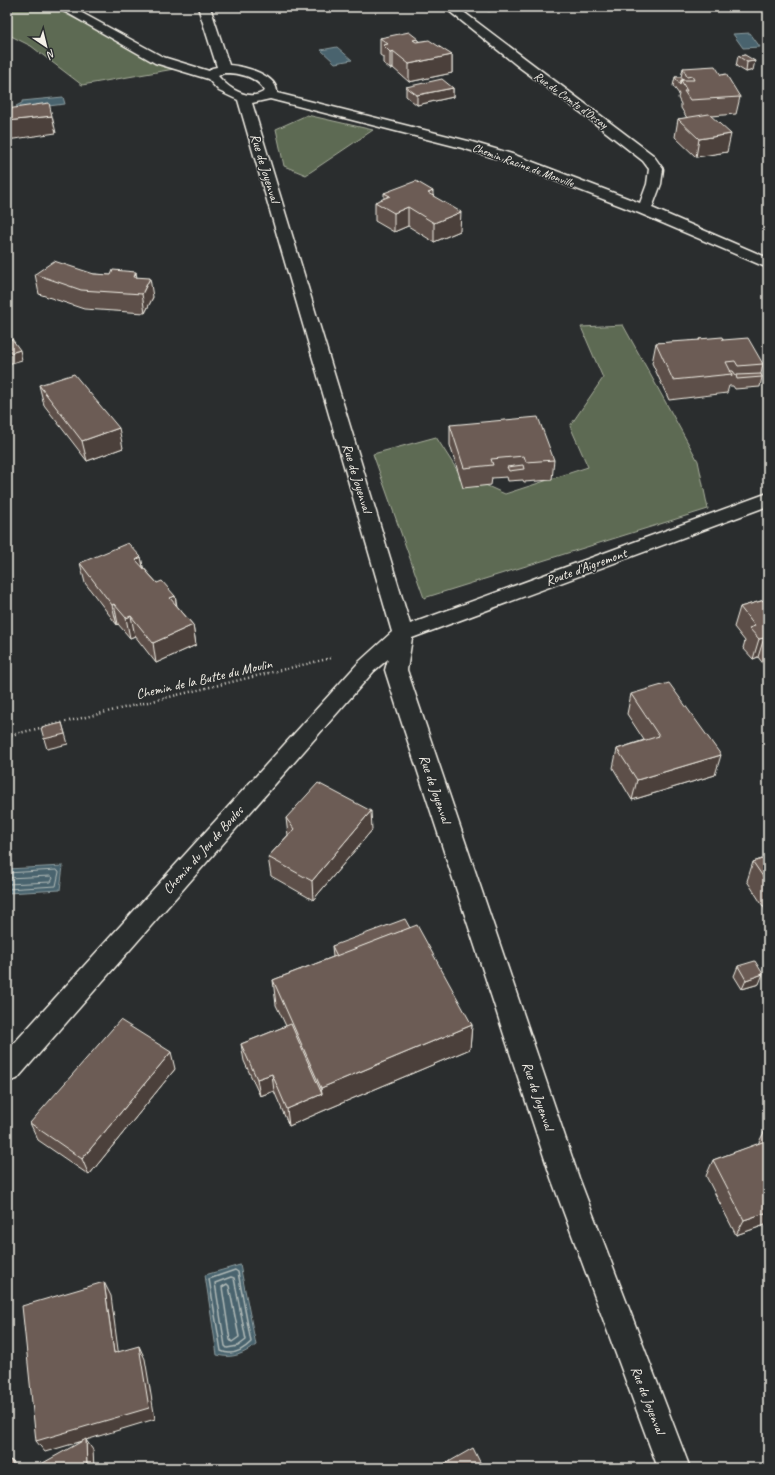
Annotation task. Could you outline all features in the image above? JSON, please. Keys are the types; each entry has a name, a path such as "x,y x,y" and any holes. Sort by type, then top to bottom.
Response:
{"street":[{"path":"63,7 158,60 212,76 216,83 227,91 244,98 255,98 269,95 272,92 268,86 250,72 224,69 216,71 212,76"},
{"path":"204,7 224,69"},
{"name":"Rue du Comte d'Orsay","path":"450,7 648,158 656,169 654,184 644,210"},
{"name":"Chemin Racine de Monville","path":"269,95 467,145 507,157 644,210 768,263"},
{"name":"Rue de Joyenval","path":"244,98 403,634 396,670 565,1178 674,1468"},
{"name":"Route d'Aigremont","path":"403,634 768,499"},
{"name":"Chemin du Jeu de Boules","path":"7,1070 367,666 403,634"}],"path":[{"name":"Chemin de la Butte du Moulin","path":"7,736 332,658"}],"green space":[{"path":"7,7 52,7 174,69 82,85 31,46 11,36 7,36"},
{"path":"307,115 373,130 306,175 284,166 276,129"},
{"path":"623,325 698,461 708,509 424,598 373,454 436,437 459,473 505,494 588,467 570,426 603,378 581,327"}],"water":[{"path":"750,33 760,47 743,48 733,34"},
{"path":"337,47 352,60 335,63 321,50"},
{"path":"63,97 65,104 23,109 16,106 22,103 22,101"},
{"path":"63,866 60,890 7,893 7,869"},
{"path":"240,1265 256,1345 238,1355 217,1355 205,1275"}],"building":[{"path":"409,32 418,39 413,40 416,42 429,40 452,55 409,64 393,51 390,52 383,45 388,44 380,38"},
{"path":"745,55 755,61 747,62 738,56"},
{"path":"715,66 721,75 726,74 740,97 690,100 684,91 687,91 681,80 694,80 692,76 687,77 683,68"},
{"path":"675,77 681,77 683,80 681,80 680,85"},
{"path":"442,79 453,88 417,95 406,87"},
{"path":"49,103 52,116 7,121 7,109"},
{"path":"709,114 731,134 699,139 678,119"},
{"path":"416,181 433,191 428,193 461,212 434,223 408,207 394,213 375,202 390,196 384,193"},
{"path":"54,261 94,274 111,275 113,270 136,272 134,277 150,278 142,294 81,290 35,274"},
{"path":"722,337 723,340 748,338 763,364 738,366 735,361 726,362 732,374 673,380 656,343 700,340 699,339"},
{"path":"12,339 20,350 7,354 7,341"},
{"path":"730,371 733,371 736,375 731,376 732,374"},
{"path":"74,374 119,428 82,441 39,385"},
{"path":"761,374 762,377 737,379 736,375"},
{"path":"538,417 554,460 526,462 524,456 491,459 493,465 464,468 450,425"},
{"path":"523,465 524,469 509,471 507,467"},
{"path":"128,543 141,557 136,560 157,583 162,581 175,596 170,598 193,625 153,643 131,616 126,618 114,604 112,605 80,563"},
{"path":"768,599 768,642 764,638 759,639 749,628 755,626 740,607"},
{"path":"669,683 721,755 637,780 617,749 659,736 631,694"},
{"path":"62,723 65,734 44,739 41,728"},
{"path":"318,783 371,811 312,881 268,857 294,829 286,818"},
{"path":"768,857 768,884 753,862"},
{"path":"405,919 410,928 337,956 332,946"},
{"path":"417,925 472,1025 321,1088 273,980"},
{"path":"755,961 763,974 746,980 738,966"},
{"path":"120,1020 171,1052 82,1159 30,1123"},
{"path":"291,1024 322,1094 287,1109 272,1074 257,1079 241,1044"},
{"path":"768,1131 768,1140 764,1132"},
{"path":"768,1140 768,1212 744,1220 713,1160"},
{"path":"104,1282 114,1353 139,1346 149,1408 36,1441 22,1306"},
{"path":"86,1439 87,1468 34,1468"},
{"path":"473,1448 483,1468 438,1468"},
{"path":"11,1460 13,1468 7,1468 7,1462"}]}
